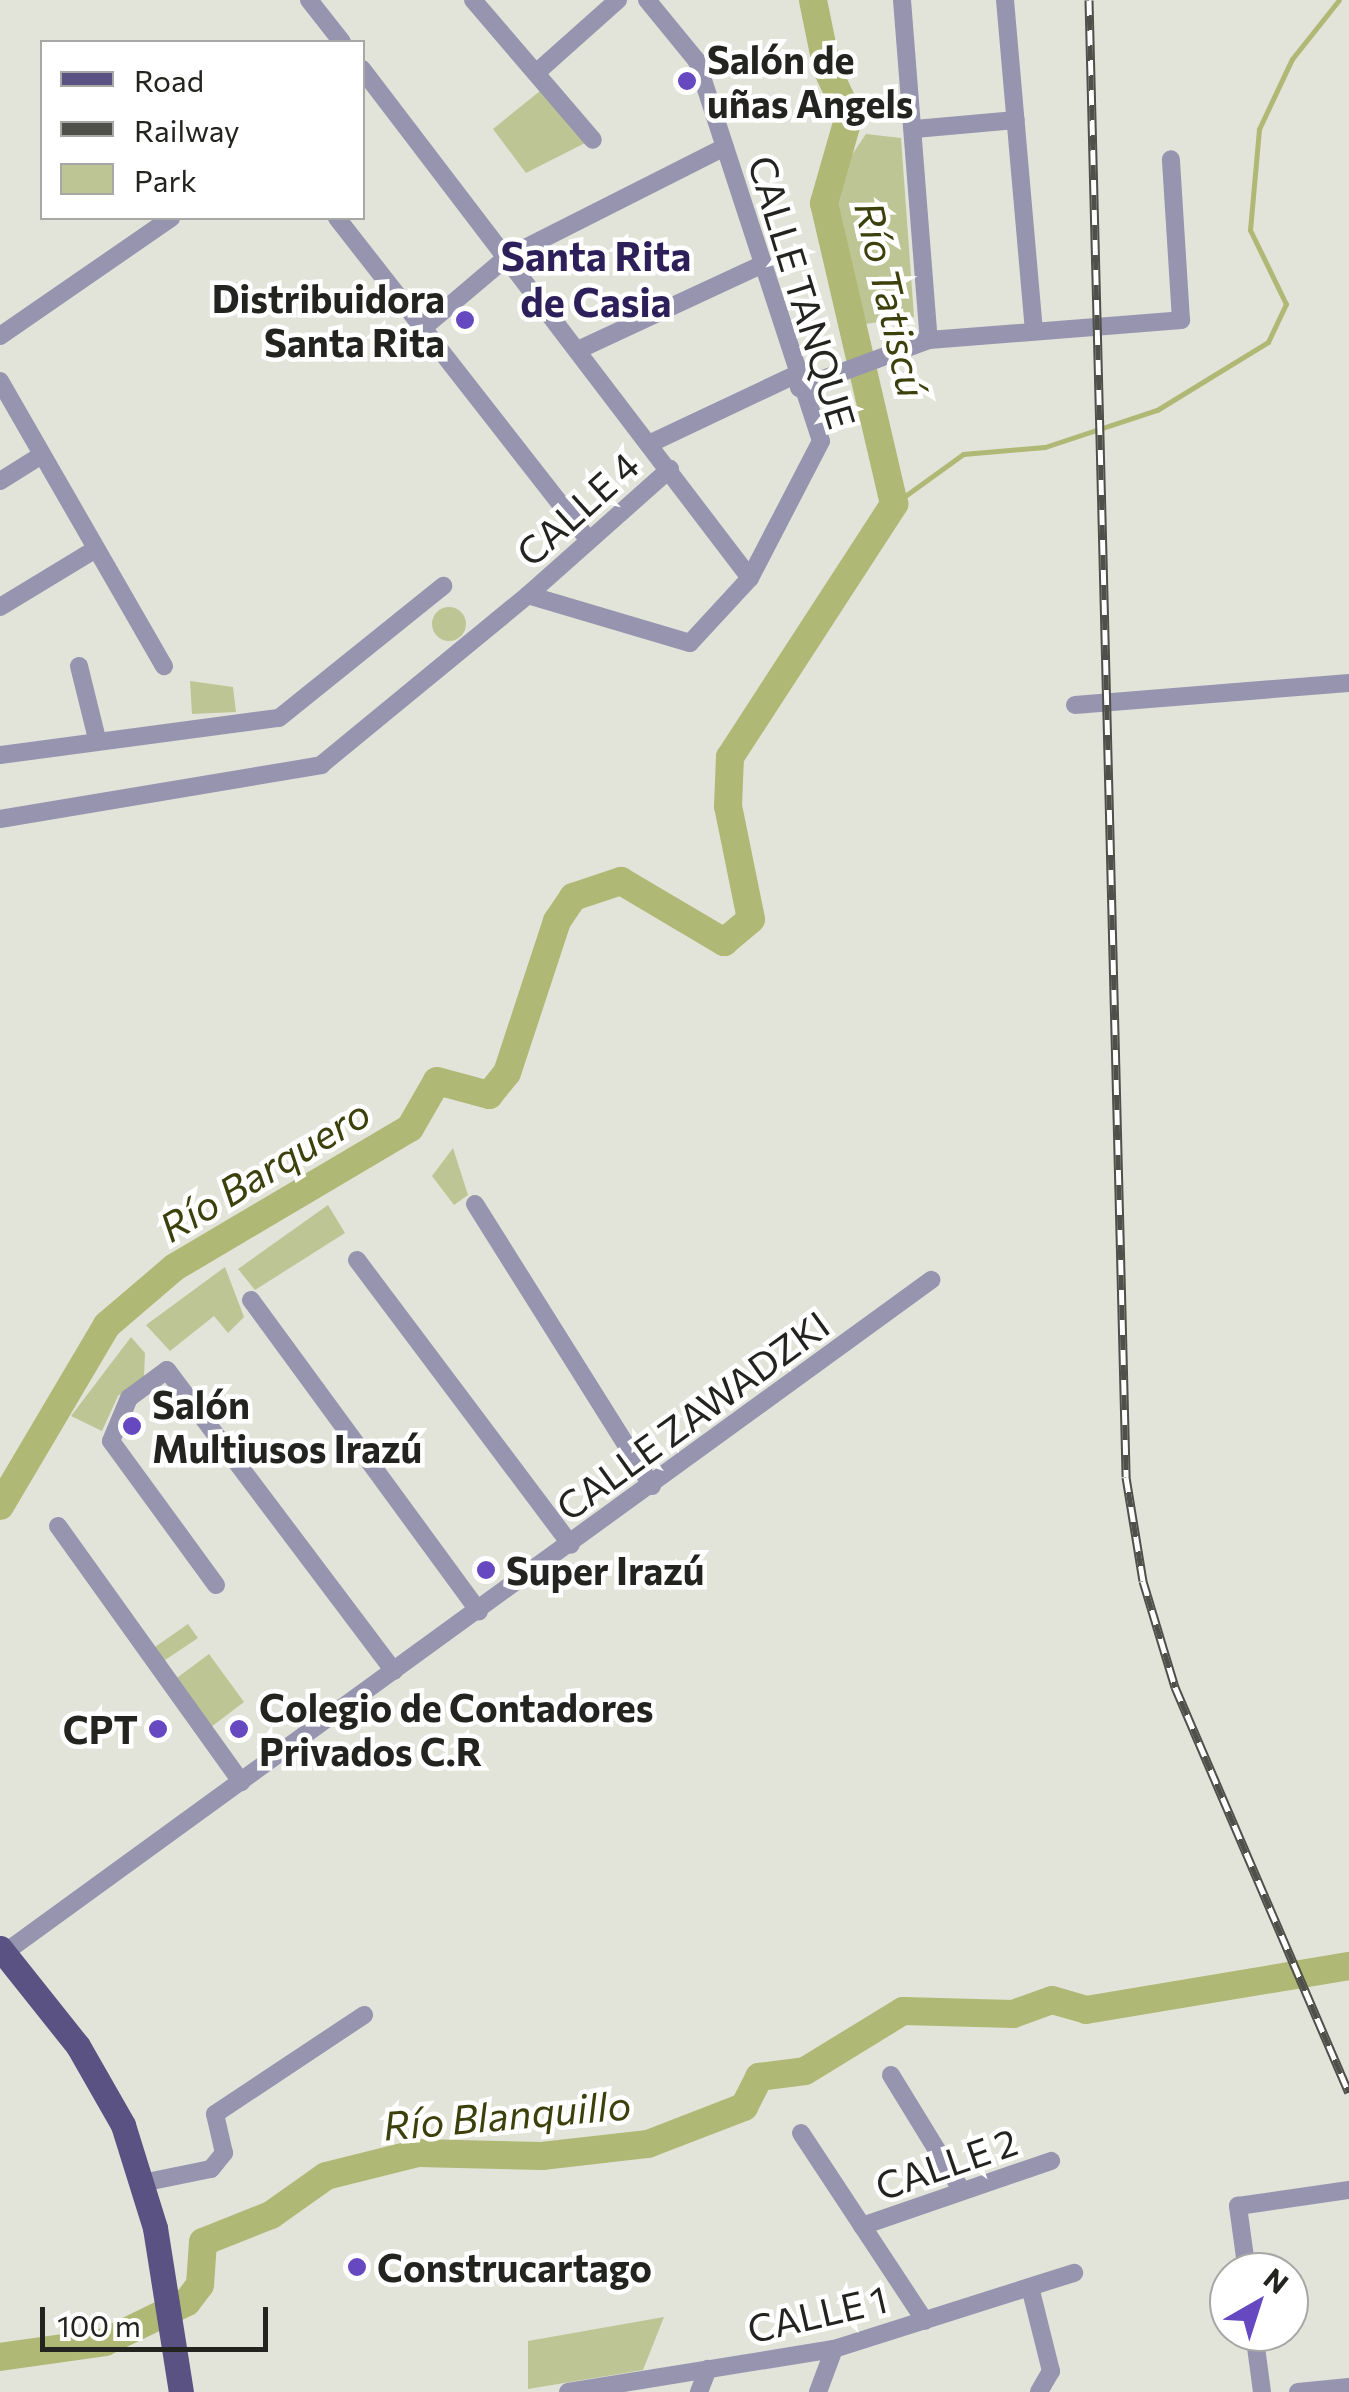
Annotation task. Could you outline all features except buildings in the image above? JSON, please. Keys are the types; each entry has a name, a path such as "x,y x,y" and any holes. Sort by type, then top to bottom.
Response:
{"main road":[{"path":"1,1952 107,2089 142,2183 180,2392"}],"street":[{"path":"309,0 340,40"},
{"path":"473,0 593,140"},
{"path":"536,73 618,0"},
{"name":"CALLE TANQUE","path":"528,595 690,643 750,578 817,456 821,441 797,382 697,61 647,0"},
{"path":"902,0 929,340"},
{"path":"1006,0 1034,330"},
{"path":"365,76 651,443 750,578"},
{"path":"915,129 1016,120"},
{"path":"422,329 507,257 725,147"},
{"path":"651,443 797,382 846,370 929,340 1034,330 1182,328 1167,168"},
{"path":"0,336 168,220"},
{"path":"339,220 589,540"},
{"path":"578,350 761,265"},
{"path":"0,381 164,666"},
{"path":"0,480 40,456"},
{"name":"CALLE 4","path":"0,819 321,765 528,595 670,469"},
{"path":"0,607 94,550"},
{"path":"2,750 279,718 443,586"},
{"path":"79,666 96,739"},
{"path":"1075,705 1349,682"},
{"path":"475,1204 652,1486"},
{"path":"356,1260 571,1544"},
{"name":"CALLE ZAWADZKI","path":"1,1952 652,1486 931,1280"},
{"path":"251,1300 479,1611"},
{"path":"216,1585 111,1441 129,1398 167,1370 394,1672"},
{"path":"58,1526 241,1782"},
{"path":"142,2183 211,2169 224,2153 215,2114 356,2027"},
{"path":"891,2075 962,2192"},
{"path":"802,2132 925,2320"},
{"name":"CALLE 2","path":"862,2226 1052,2162"},
{"path":"1244,2252 1238,2206 1349,2190"},
{"name":"CALLE 1","path":"568,2392 834,2350 1074,2273"},
{"path":"1030,2287 1052,2371 1039,2392"},
{"path":"818,2392 834,2350"},
{"path":"1257,2352 1262,2392"},
{"path":"700,2392 708,2368"},
{"path":"1298,2392 1349,2386"}],"green space":[{"path":"540,91 585,143 526,173 493,129"},
{"path":"866,134 901,138 914,317 851,326 816,208"},
{"path":"449,607 461,612 466,624 461,636 449,641 437,636 432,624 437,612"},
{"path":"190,681 233,687 236,712 192,714"},
{"path":"453,1148 468,1195 454,1205 432,1176"},
{"path":"328,1205 345,1233 255,1290 238,1269"},
{"path":"225,1267 244,1317 228,1333 214,1316 170,1351 146,1325"},
{"path":"131,1337 145,1353 144,1377 118,1396 102,1431 71,1416"},
{"path":"188,1624 198,1638 162,1662 152,1649"},
{"path":"209,1654 244,1702 211,1727 174,1680"},
{"path":"664,2317 643,2370 528,2389 528,2341"}],"waterway":[{"name":"Río Barquero","path":"0,1506 107,1325 175,1267 410,1128 437,1081 489,1095 507,1073 557,921 573,897 621,881 724,942 751,919 728,806 730,757 894,504 824,203 849,116 827,69 813,0"},
{"path":"894,504 963,454 1045,447 1157,410 1268,342 1286,304 1250,230 1259,129 1292,59 1339,0"},
{"name":"Río Blanquillo","path":"0,2357 105,2342 187,2302 200,2285 203,2242 271,2215 326,2176 418,2153 542,2156 648,2144 744,2107 759,2077 805,2071 903,2011 1013,2014 1052,2000 1086,2010 1349,1966"}],"railway":[{"path":"1089,0 1126,1477 1143,1581 1175,1687 1349,2092"}],"place":[{"name":"Salón de uñas Angels","path":"687,81"},
{"name":"Distribuidora Santa Rita","path":"465,320"},
{"name":"Salón Multiusos Irazú","path":"132,1426"},
{"name":"Super Irazú","path":"486,1570"},
{"name":"CPT","path":"158,1729"},
{"name":"Colegio de Contadores Privados C.R","path":"239,1729"},
{"name":"Construcartago","path":"357,2267"}],"district":[{"name":"Santa Rita de Casia","path":"596,278"}],"water label":[{"name":"Río Tatiscú","path":"892,299"}]}
